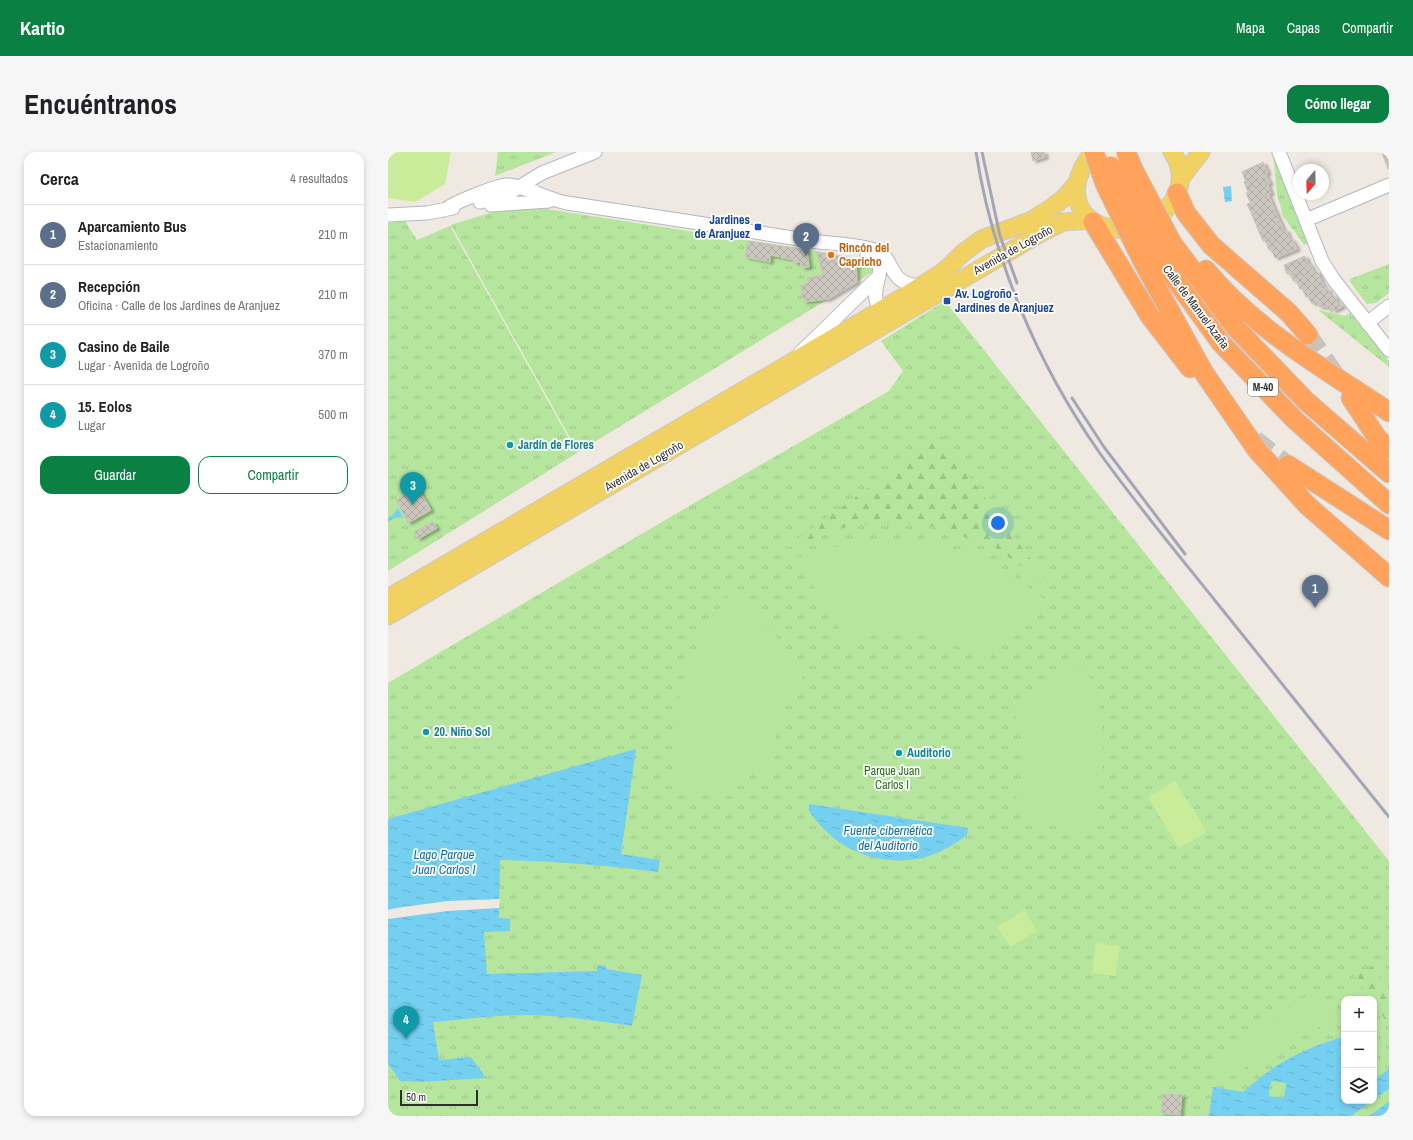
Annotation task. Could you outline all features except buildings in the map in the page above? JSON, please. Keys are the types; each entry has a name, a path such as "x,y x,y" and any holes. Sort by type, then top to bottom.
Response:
{"highway":[{"path":"1093,152 1104,184 1149,258 1204,374 1257,450 1307,505 1389,577"},
{"name":"Calle de Manuel Azaña","path":"1105,152 1149,258 1221,343 1295,420 1389,504"},
{"name":"Calle de Manuel Azaña","path":"1126,152 1134,171 1177,240 1235,327 1306,401 1389,473"},
{"path":"1137,152 1177,240 1236,304 1272,333 1389,412"},
{"path":"1179,186 1186,213 1211,246 1289,313 1308,335"},
{"path":"1091,221 1150,316 1190,368"},
{"path":"1351,398 1378,439 1389,449"},
{"path":"1362,416 1389,440"},
{"path":"1288,466 1373,518 1389,530"},
{"path":"1373,518 1374,524 1389,537"}],"main road":[{"path":"1091,221 1079,206 1077,183 1081,169 1093,152"},
{"path":"1172,152 1176,157 1179,186"},
{"path":"1179,186 1201,152"},
{"name":"Avenida de Logroño","path":"388,598 920,286 943,272 964,252 982,239 1030,221 1064,198 1077,183"},
{"name":"Avenida de Logroño","path":"388,616 1041,233 1063,222 1091,221 1118,229 1136,228 1151,223 1162,215 1179,186"}],"street":[{"path":"388,215 427,213 445,210 506,195 542,173 595,152"},
{"path":"1279,152 1322,262 1389,350"},
{"path":"445,210 456,203 505,185 517,187 553,200 819,243 871,248 881,253 900,281 908,285 920,286"},
{"path":"1306,220 1389,186"},
{"path":"469,204 553,200"},
{"path":"819,243 874,258 879,262 880,268 876,291 876,304 880,310 888,314 899,316"},
{"name":"Avenida de Logroño","path":"794,360 809,343 879,276"},
{"path":"1367,323 1389,306"}],"green space":[{"path":"388,152 451,152 445,184 415,202 388,198"},
{"path":"498,152 556,152 495,176"},
{"path":"1273,155 1308,244 1304,245 1283,216 1277,194"},
{"path":"540,208 811,250 872,261 875,266 874,271 578,452 451,225 496,211"},
{"path":"405,221 417,240 450,226 577,453 388,571 388,223"},
{"path":"1389,264 1389,293 1376,303 1367,304 1350,282 1350,279"},
{"name":"Parque Juan Carlos I","path":"945,301 1389,861 1389,1116 388,1116 388,683 684,509 889,391 903,371 881,341"},
{"path":"1318,310 1345,316 1350,313 1389,361 1389,367"},
{"path":"940,437 1052,588 993,546 924,524 852,525 783,549"},
{"path":"862,539 930,541 994,562 1049,602 983,663 953,643 918,632 882,631 847,641 796,558"},
{"path":"734,588 807,672 791,695 780,719 775,744 774,772 739,769 730,796 674,789 674,731 677,706 683,682 691,659 702,636"},
{"path":"1077,663 1083,672 1093,680 1098,701 1103,739 1104,757 1099,794 1087,833 1012,813 1022,776 1022,739 1012,703"},
{"path":"1175,781 1207,832 1179,848 1148,797"},
{"path":"1024,910 1037,931 1010,947 997,927"},
{"path":"1096,943 1120,946 1115,976 1092,973"},
{"path":"1372,966 1389,990 1389,1025 1377,1008 1377,996 1369,996 1355,977"},
{"path":"1310,993 1313,997 1316,994 1335,1019 1272,1051 1234,1074 1213,1069 1214,1063"}],"water":[{"path":"1231,186 1232,201 1225,202 1223,187"},
{"path":"398,508 403,518 395,517 388,522 388,518 394,514"},
{"name":"Lago Parque Juan Carlos I","path":"636,749 621,854 660,860 658,872 618,867 540,861 500,860 499,918 510,919 510,931 484,932 487,974 597,971 598,965 606,966 606,969 642,975 632,1026 531,1015 494,1016 433,1022 439,1060 471,1057 486,1078 420,1082 400,1081 388,1064 388,819"},
{"name":"Fuente cibernética del Auditorio","path":"809,804 968,828 967,835 949,847 929,856 902,860 875,858 849,848 837,841 824,830 815,819 809,811"},
{"path":"1341,1037 1341,1104 1368,1104 1351,1116 1209,1116 1213,1087 1243,1092 1278,1065 1313,1047","holes":["1271,1081 1286,1083 1284,1098 1269,1096"]},
{"path":"1389,1069 1389,1089 1377,1097 1377,1078"},
{"path":"1389,1102 1389,1116 1369,1116 1387,1103"}],"pier":[{"path":"500,899 499,908 448,911 388,919 388,910 396,908 448,901"}],"tunnel":[{"path":"1308,335 1338,379"},
{"path":"1255,440 1288,465"}],"railway":[{"path":"976,152 994,232 1006,271 1037,346 1056,383 1077,418 1099,452 1142,509 1389,817"},
{"path":"982,152 1000,236 1017,283"},
{"path":"1072,398 1104,447 1185,554"}],"place":[{"name":"Jardines de Aranjuez","path":"758,227"},
{"name":"Rincón del Capricho","path":"831,255"},
{"name":"Recepción","path":"806,256"},
{"name":"Av. Logroño - Jardines de Aranjuez","path":"947,301"},
{"name":"Jardín de Flores","path":"510,445"},
{"name":"Casino de Baile","path":"413,505"},
{"name":"Aparcamiento Bus","path":"1315,608"},
{"name":"20. Niño Sol","path":"426,732"},
{"name":"Auditorio","path":"899,753"},
{"name":"15. Eolos","path":"406,1039"}]}
